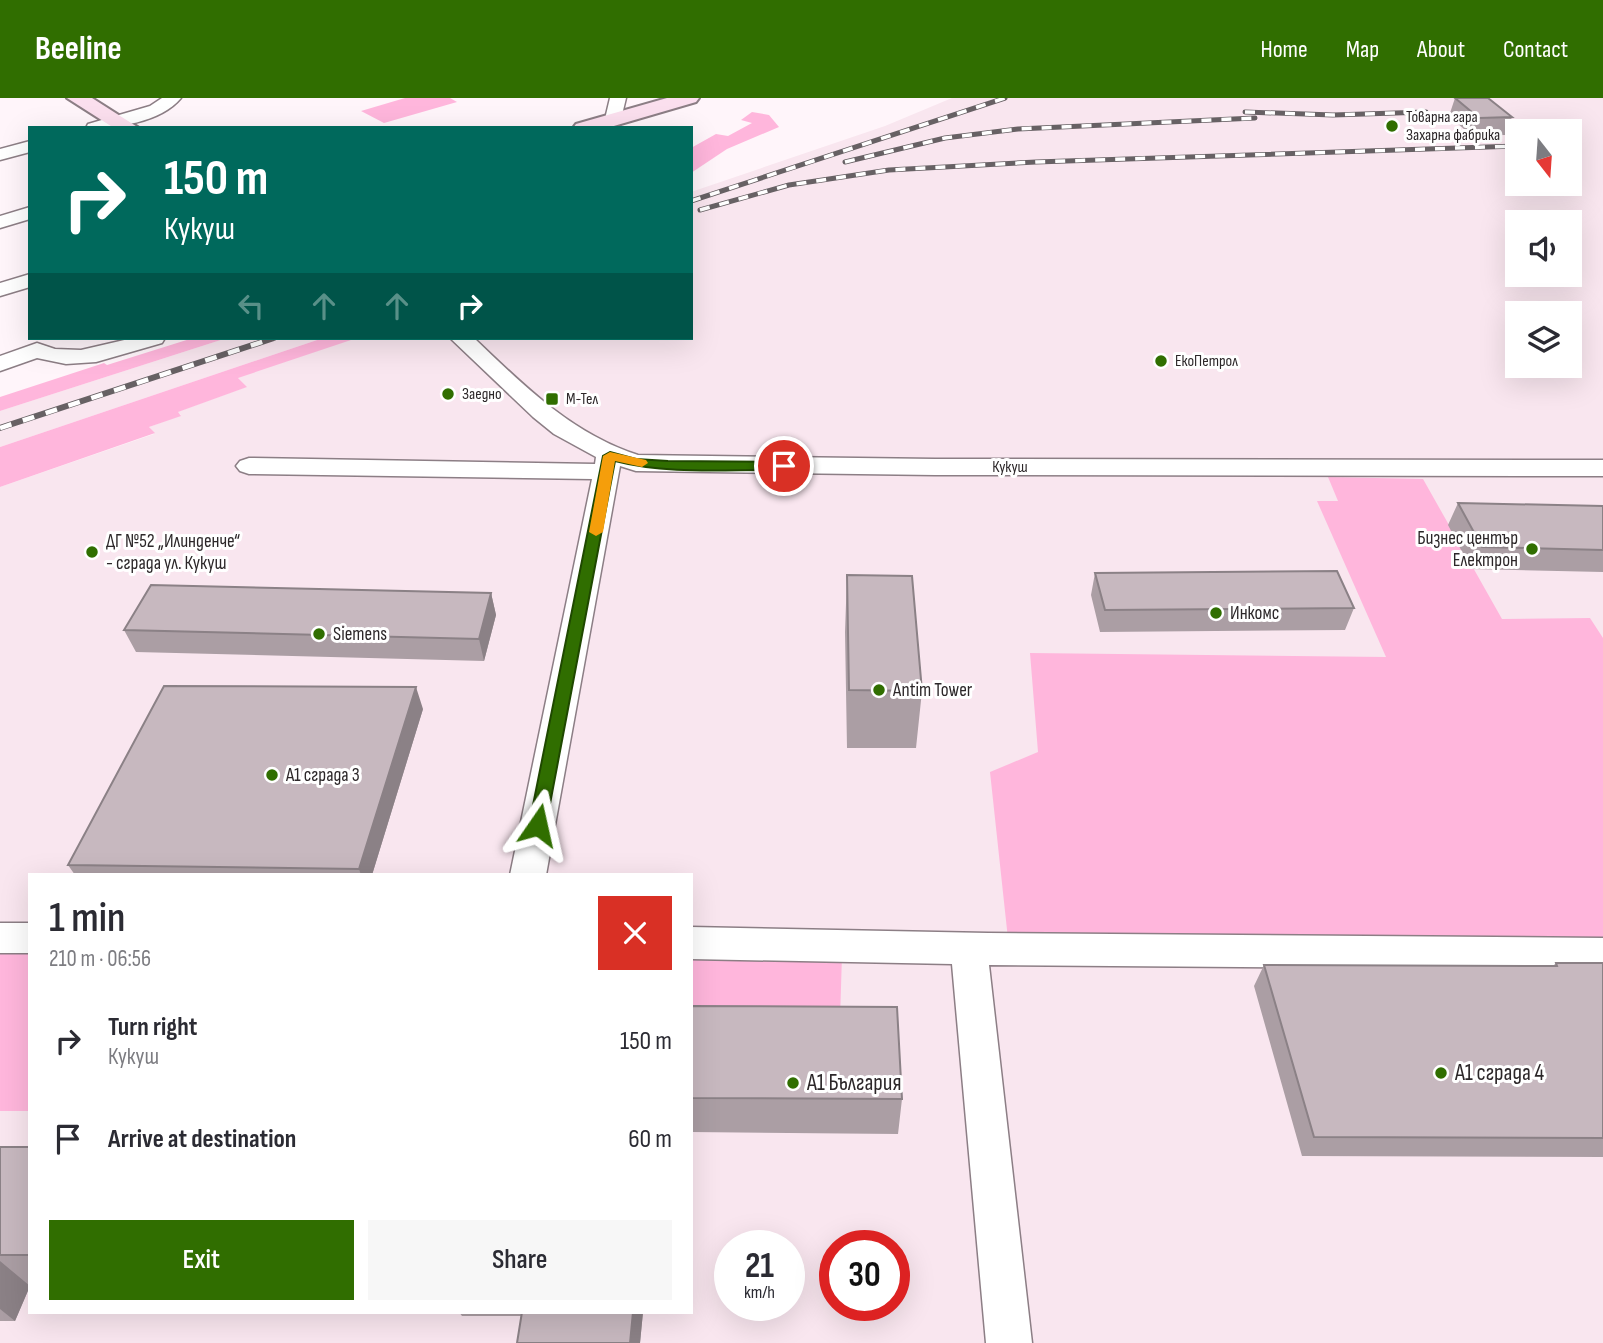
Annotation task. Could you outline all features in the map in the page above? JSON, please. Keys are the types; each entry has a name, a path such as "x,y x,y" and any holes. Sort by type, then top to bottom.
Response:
{"street":[{"path":"77,98 123,124 156,110 173,98"},
{"path":"613,120 618,98"},
{"path":"590,126 689,98"},
{"path":"0,155 28,147"},
{"path":"0,222 28,214"},
{"path":"0,290 28,281"},
{"path":"0,364 37,349 54,358 103,355 148,340"},
{"name":"Кукуш","path":"463,340 608,464 1603,468"},
{"path":"249,466 608,464 528,873"},
{"path":"0,938 28,938"},
{"path":"693,943 969,949 1603,954"},
{"path":"969,949 1009,1343"}],"shaded area":[{"path":"405,98 450,98 457,102 384,123 361,111"},
{"path":"952,98 1603,98 1603,1343 0,1343 0,487 154,434 149,427 181,415 177,412 246,387 237,377 341,340 693,340 693,191 885,126"},
{"path":"752,112 769,115 779,127 727,149 693,172 693,147 716,134 728,136 752,123 741,120"},
{"path":"187,340 221,340 0,411 0,397 104,363 107,365"},
{"path":"221,340 317,340 0,447 0,411"},
{"path":"317,340 351,340 238,378 247,387 178,412 181,416 149,427 155,433 0,487 0,447"},
{"path":"1328,477 1423,479 1502,619 1590,618 1603,638 1603,966 1008,939 990,772 1038,752 1030,653 1386,657 1317,501 1338,501"},
{"path":"0,947 28,948 28,1111 0,1111"},
{"path":"693,954 842,955 840,1020 693,1020"}],"building":[{"path":"1455,98 1488,98 1512,117 1479,118"},
{"path":"1458,503 1603,506 1603,550 1482,547"},
{"path":"1337,571 1354,608 1105,610 1095,573"},
{"path":"847,575 912,576 922,691 849,690"},
{"path":"151,585 491,593 479,639 124,630"},
{"name":"А1 сграда 3","path":"164,686 416,687 359,869 68,865"},
{"name":"А1 сграда 4","path":"1556,963 1603,963 1603,1138 1314,1137 1264,965 1557,966"},
{"path":"693,1006 897,1007 902,1099 693,1098"},
{"path":"0,1147 28,1147 28,1255 0,1255"},
{"path":"522,1314 633,1314 630,1343 517,1343"}],"railway":[{"path":"693,200 1005,98"},
{"path":"1245,112 1333,115 1426,112"},
{"path":"845,162 945,138 1018,129 1255,118"},
{"path":"700,210 789,185 889,170 1036,162 1505,146"},
{"path":"0,428 268,340"}],"slow traffic":[{"path":"596,532 610,456 642,463"}],"place":[{"name":"Товарна гара Захарна фабрика","path":"1392,126"},
{"name":"ЕкоПетрол","path":"1161,361"},
{"name":"Заедно","path":"448,394"},
{"name":"М-Тел","path":"552,399"},
{"name":"Бизнес център Електрон","path":"1532,549"},
{"name":"ДГ №52 „Илинденче“ - сграда ул. Кукуш","path":"92,552"},
{"name":"Инкомс","path":"1216,613"},
{"name":"Siemens","path":"319,634"},
{"name":"Antim Tower","path":"879,690"},
{"name":"А1 сграда 3","path":"272,775"},
{"name":"А1 сграда 4","path":"1441,1073"},
{"name":"А1 България","path":"793,1083"}],"route":[{"path":"538,825 610,456 636,463 668,465 784,466"}]}
